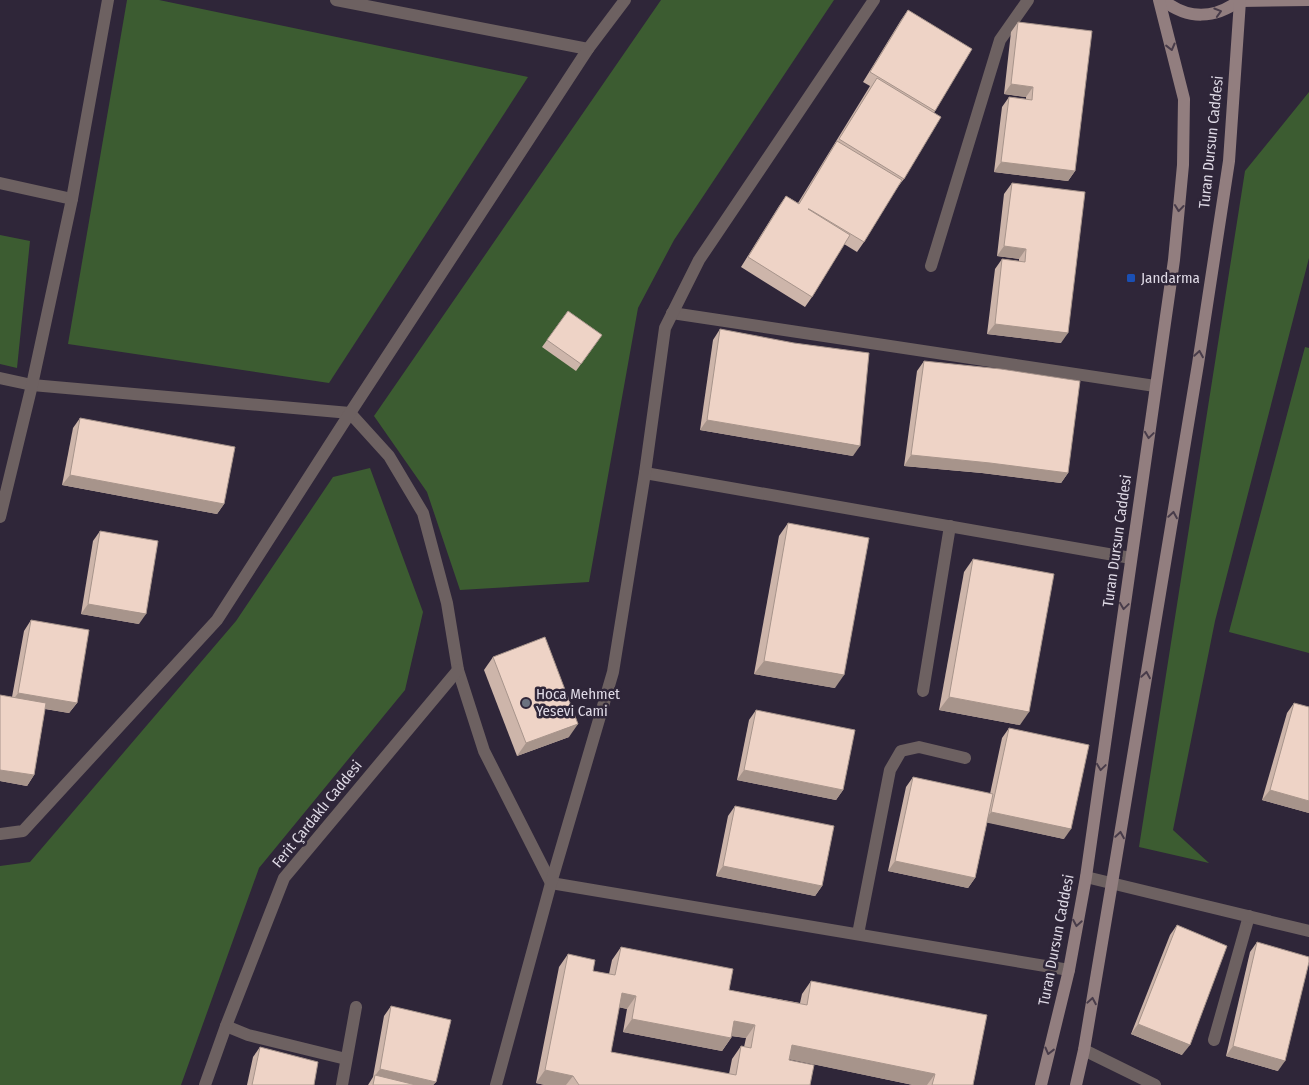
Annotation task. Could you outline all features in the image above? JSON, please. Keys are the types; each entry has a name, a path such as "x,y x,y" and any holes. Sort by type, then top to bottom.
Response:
{"main road":[{"name":"Turan Dursun Caddesi","path":"1041,1085 1068,970 1086,877 1174,260 1183,165 1184,99 1159,0"},
{"path":"1163,0 1172,7 1189,14 1207,15 1225,10 1240,0 1309,0"},
{"name":"Turan Dursun Caddesi","path":"1076,1085 1084,1050 1112,884 1198,364 1229,161 1240,0"}],"street":[{"path":"0,517 32,385 72,199 108,0"},
{"path":"336,0 588,49"},
{"path":"0,834 23,832 217,620 588,49 625,0"},
{"path":"496,1085 551,883 612,672 645,473 665,328 699,260 874,0"},
{"path":"930,266 1000,40 1028,0"},
{"path":"0,183 72,199"},
{"path":"672,313 1155,386"},
{"path":"0,378 32,385 350,413 389,456 424,513 447,603 458,670 484,751 551,883"},
{"path":"645,473 1131,558"},
{"path":"923,691 950,526"},
{"name":"Ferit Çardaklı Caddesi","path":"205,1085 284,878 458,670"},
{"path":"858,934 890,770 901,751 919,747 965,758"},
{"path":"1086,877 1309,931"},
{"path":"551,883 1068,970"},
{"path":"1214,1040 1249,916"},
{"path":"342,1085 356,1007"},
{"path":"226,1026 248,1035 346,1059"},
{"path":"1084,1050 1155,1085"}],"green space":[{"path":"127,0 159,0 528,77 329,383 68,344"},
{"path":"661,0 834,0 674,240 638,308 589,582 460,590 427,492 374,416"},
{"path":"1309,92 1309,258 1215,621 1173,830 1209,863 1139,847 1245,171"},
{"path":"0,235 30,241 17,368 0,364"},
{"path":"1305,347 1309,348 1309,653 1229,632"},
{"path":"370,468 423,612 405,690 259,868 181,1085 0,1085 0,866 30,862 236,621 333,477"}],"building":[{"path":"908,10 972,49 935,111 870,72"},
{"path":"1018,22 1092,31 1075,171 1001,162 1009,97 1032,100 1033,87 1011,84"},
{"path":"877,78 941,117 904,179 839,139"},
{"path":"837,141 902,180 864,242 808,209 850,235 812,297 748,257 786,196 799,204"},
{"path":"1012,183 1085,192 1068,333 995,324 1002,259 1025,262 1026,249 1004,246"},
{"path":"568,311 602,335 581,364 547,340"},
{"path":"720,329 794,343 869,353 860,446 707,420"},
{"path":"924,361 1001,369 1080,381 1068,473 911,455"},
{"path":"80,418 235,447 224,504 70,475"},
{"path":"788,523 869,538 844,675 764,661"},
{"path":"100,531 158,541 146,614 88,604"},
{"path":"973,559 1054,574 1029,712 949,697"},
{"path":"31,620 89,630 77,703 18,693"},
{"name":"Hoca Mehmet Yesevi Cami","path":"545,637 578,724 526,743 493,657"},
{"path":"0,695 46,703 34,775 0,770"},
{"path":"1294,703 1309,707 1309,801 1270,790"},
{"path":"756,710 855,730 843,790 744,770"},
{"path":"1009,728 1089,745 1071,829 991,812"},
{"path":"913,777 993,794 975,878 895,861"},
{"path":"735,806 834,826 822,886 723,866"},
{"path":"1177,925 1227,946 1190,1045 1138,1024"},
{"path":"1257,942 1309,957 1285,1061 1233,1046"},
{"path":"621,947 733,969 729,990 807,1005 811,981 987,1015 973,1085 932,1085 935,1074 792,1045 789,1060 814,1065 810,1085 579,1085 573,1076 545,1070 568,954 595,960 593,971 615,975","holes":["622,993 636,996 632,1019 731,1038 734,1021 755,1025 751,1048 741,1046 736,1075 611,1052"]},
{"path":"391,1006 451,1020 436,1082 380,1069"},
{"path":"260,1047 318,1062 314,1085 252,1085"},
{"path":"375,1075 416,1085 373,1085"}],"place":[{"name":"Jandarma","path":"1131,278"},
{"name":"Hoca Mehmet Yesevi Cami","path":"526,703"}]}
